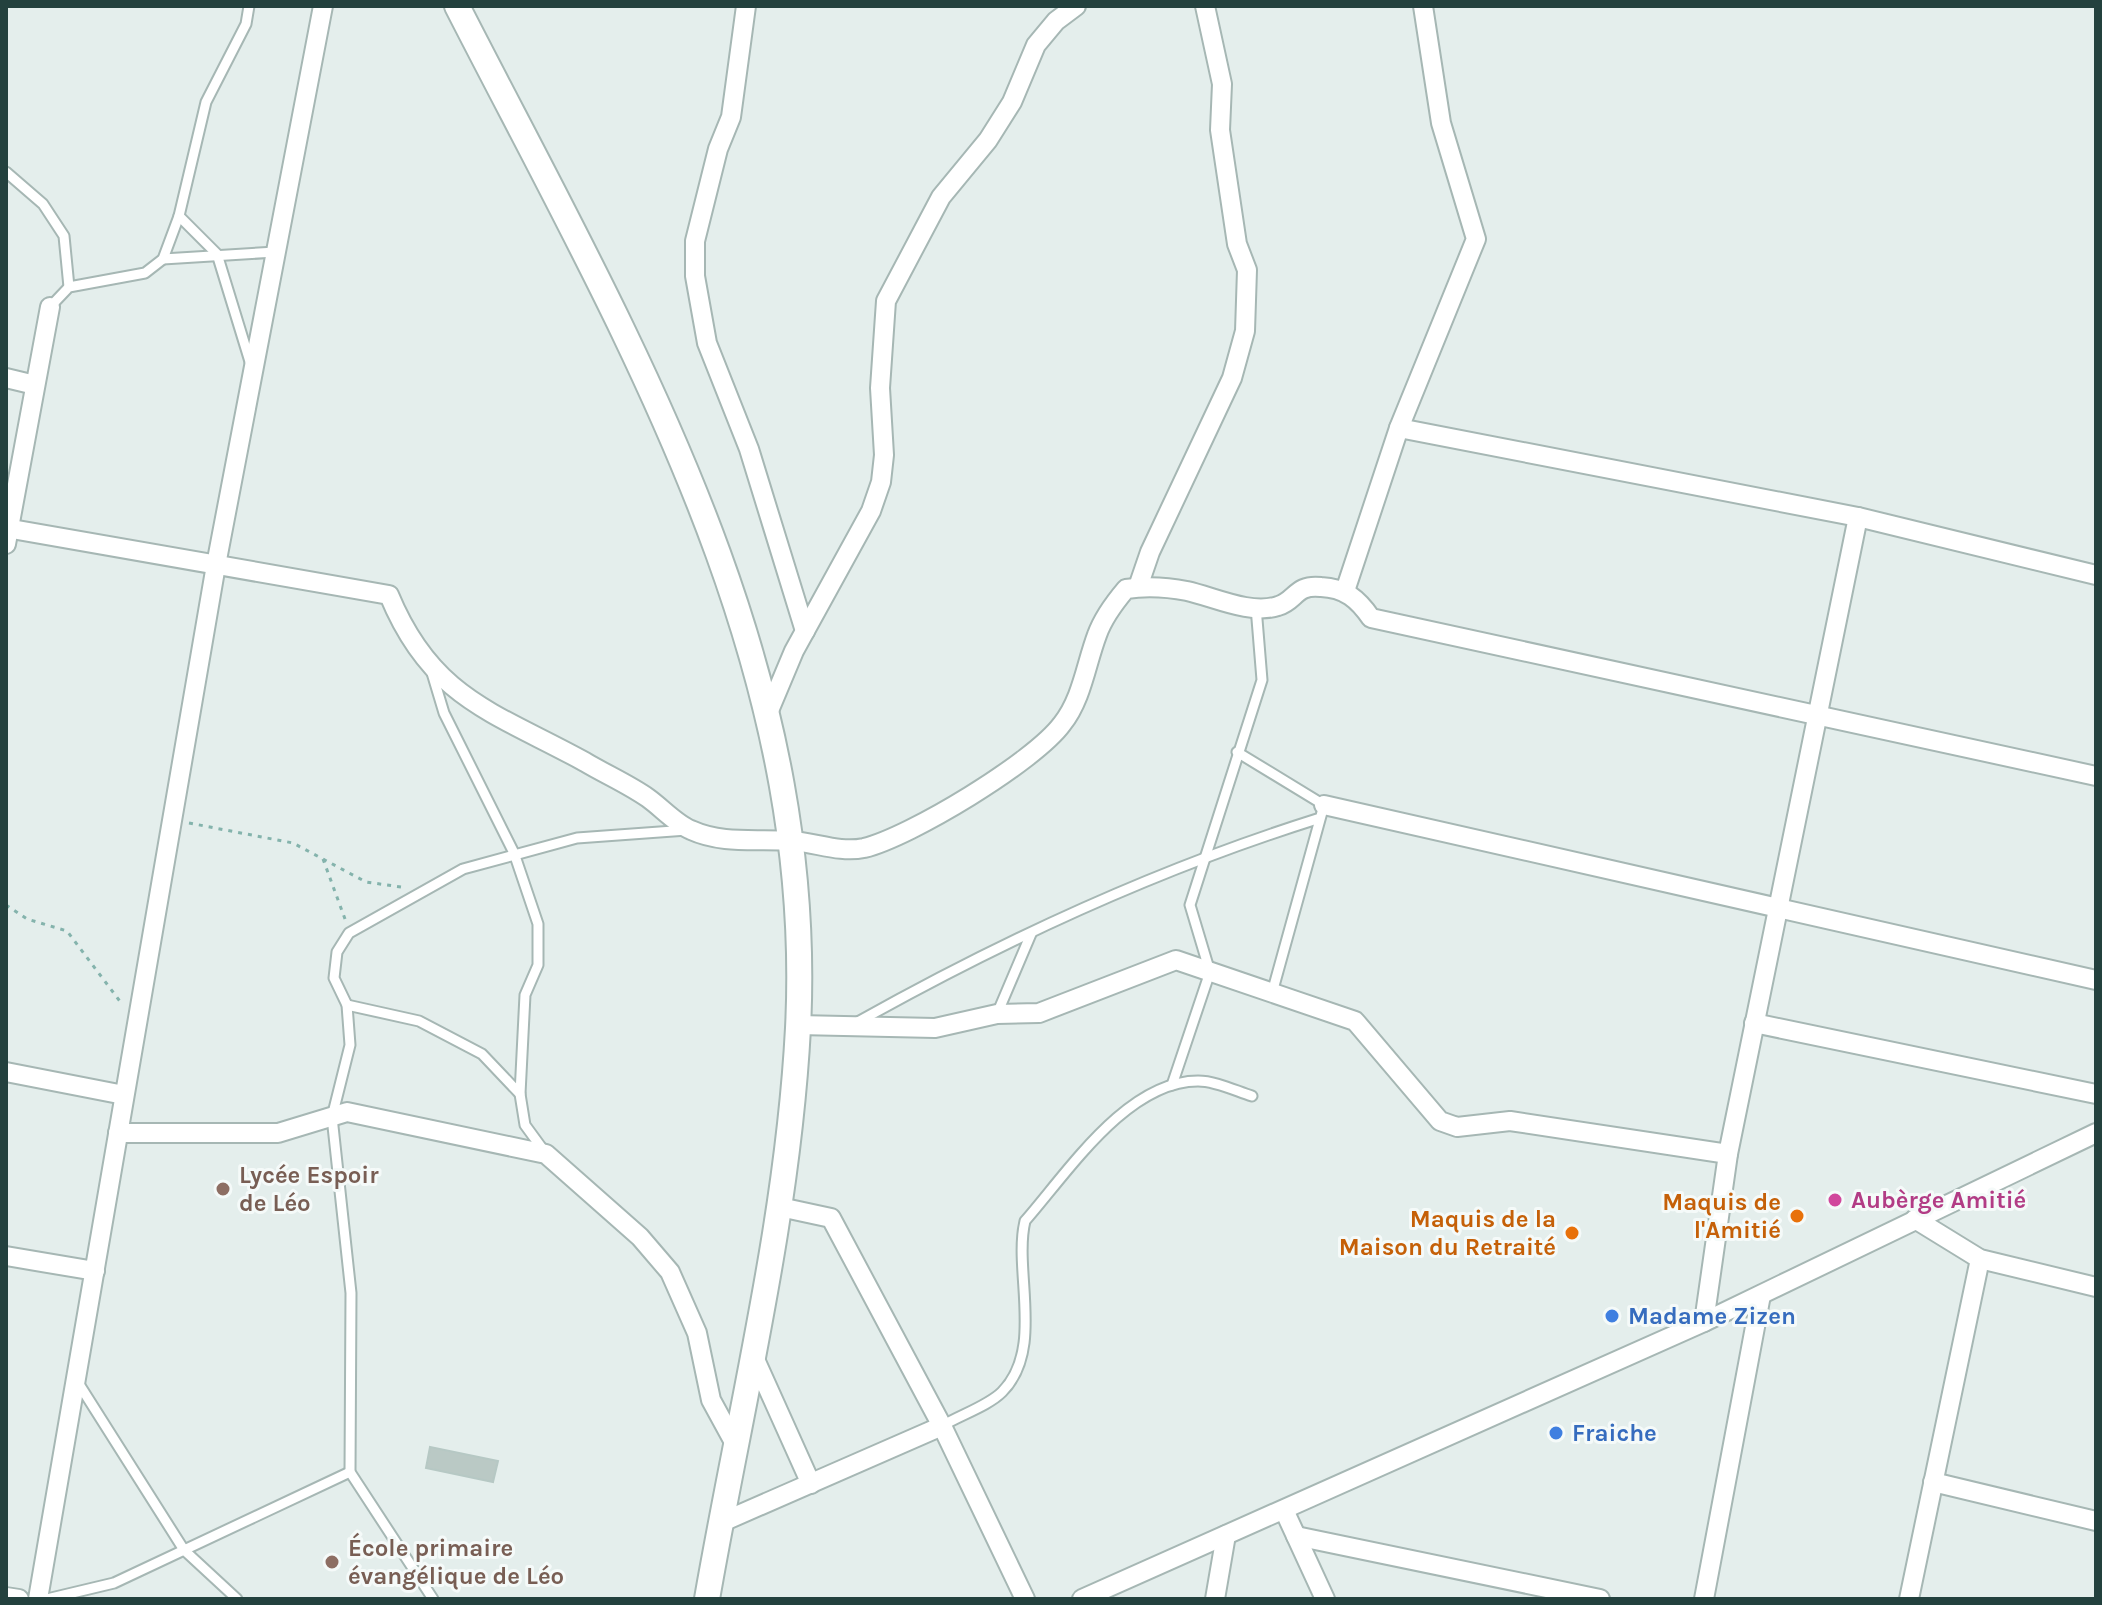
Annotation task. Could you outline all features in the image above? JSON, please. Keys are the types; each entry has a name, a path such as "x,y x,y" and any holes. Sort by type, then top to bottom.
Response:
{"street":[{"path":"38,1599 216,565 323,6"},
{"path":"457,6 633,348 682,455 744,628 768,713 791,840 798,926 798,1025 780,1207 707,1599"},
{"path":"746,6 731,117 704,197 695,241 695,276 707,343 749,449 805,631"},
{"path":"768,713 805,631 871,511 881,482 884,455 880,388 886,301 941,197 988,140 1012,102 1036,45 1056,21 1076,6"},
{"path":"1138,587 1150,552 1232,378 1245,331 1247,270 1237,244 1220,130 1222,84 1205,6"},
{"path":"1345,591 1399,428 1476,239 1441,123 1423,6"},
{"path":"50,307 7,533 389,595 404,630 430,668 466,699 646,796 690,830 734,841 791,840 847,851 868,847 979,791 1031,756 1065,721 1086,674 1097,633 1126,589 1138,587 1188,592 1256,607 1280,606 1300,588 1320,586 1345,591 1359,600 1371,618 2096,776"},
{"path":"6,378 35,385"},
{"path":"1399,428 1858,517 2096,575"},
{"path":"1704,1322 1728,1154 1858,517"},
{"path":"1320,812 1777,905 2096,980"},
{"path":"798,1025 935,1028 997,1014 1039,1013 1176,960 1355,1021 1440,1121 1457,1127 1510,1121 1728,1154"},
{"path":"1754,1023 2096,1094"},
{"path":"6,1072 124,1095"},
{"path":"118,1133 278,1133 347,1112 546,1154 640,1237 670,1272 697,1333 711,1400 735,1444"},
{"path":"1082,1599 1704,1322 2096,1133"},
{"path":"780,1207 831,1218 942,1426 1025,1599"},
{"path":"1915,1219 1980,1259 2096,1287"},
{"path":"6,1256 95,1271"},
{"path":"1909,1599 1980,1259"},
{"path":"1704,1599 1761,1295"},
{"path":"752,1353 811,1484"},
{"path":"720,1523 942,1426"},
{"path":"1933,1482 2096,1521"},
{"path":"1284,1510 1325,1599"},
{"path":"1215,1599 1226,1535"},
{"path":"1296,1536 1593,1598"},
{"path":"6,1597 19,1599"}],"lane":[{"path":"50,307 69,287 145,273 163,259 179,216 206,102 246,24 249,6"},
{"path":"6,172 43,204 64,236 69,287"},
{"path":"179,216 217,254 253,372"},
{"path":"163,259 276,252"},
{"path":"1172,1085 1210,972 1190,905 1262,680 1256,607"},
{"path":"430,668 444,713 514,853 538,924 538,965 525,995 520,1094 525,1125 546,1154"},
{"path":"1237,752 1320,812"},
{"path":"849,1026 954,968 1208,856 1320,812"},
{"path":"1272,993 1320,812"},
{"path":"433,1599 350,1472 351,1293 332,1117 350,1045 347,1005 334,978 337,952 349,933 463,869 577,838 690,830"},
{"path":"997,1014 1031,934"},
{"path":"347,1005 419,1021 482,1054 520,1094"},
{"path":"942,1426 1002,1392 1021,1357 1027,1298 1021,1238 1025,1221 1121,1112 1172,1085 1200,1081 1252,1096"},
{"path":"76,1380 184,1550 237,1599"},
{"path":"47,1599 114,1583 350,1472"}],"path":[{"path":"172,819 293,843 366,882 425,890"},
{"path":"323,859 349,933"},
{"path":"6,905 27,919 67,931 137,1023"}],"building":[{"path":"430,1447 498,1461 493,1482 426,1468"}],"place":[{"name":"Lycée Espoir de Léo","path":"223,1189"},
{"name":"Aubèrge Amitié","path":"1835,1200"},
{"name":"Maquis de l'Amitié","path":"1797,1216"},
{"name":"Maquis de la Maison du Retraité","path":"1572,1233"},
{"name":"Madame Zizen","path":"1612,1316"},
{"name":"Fraiche","path":"1556,1433"},
{"name":"École primaire évangélique de Léo","path":"332,1562"}]}
